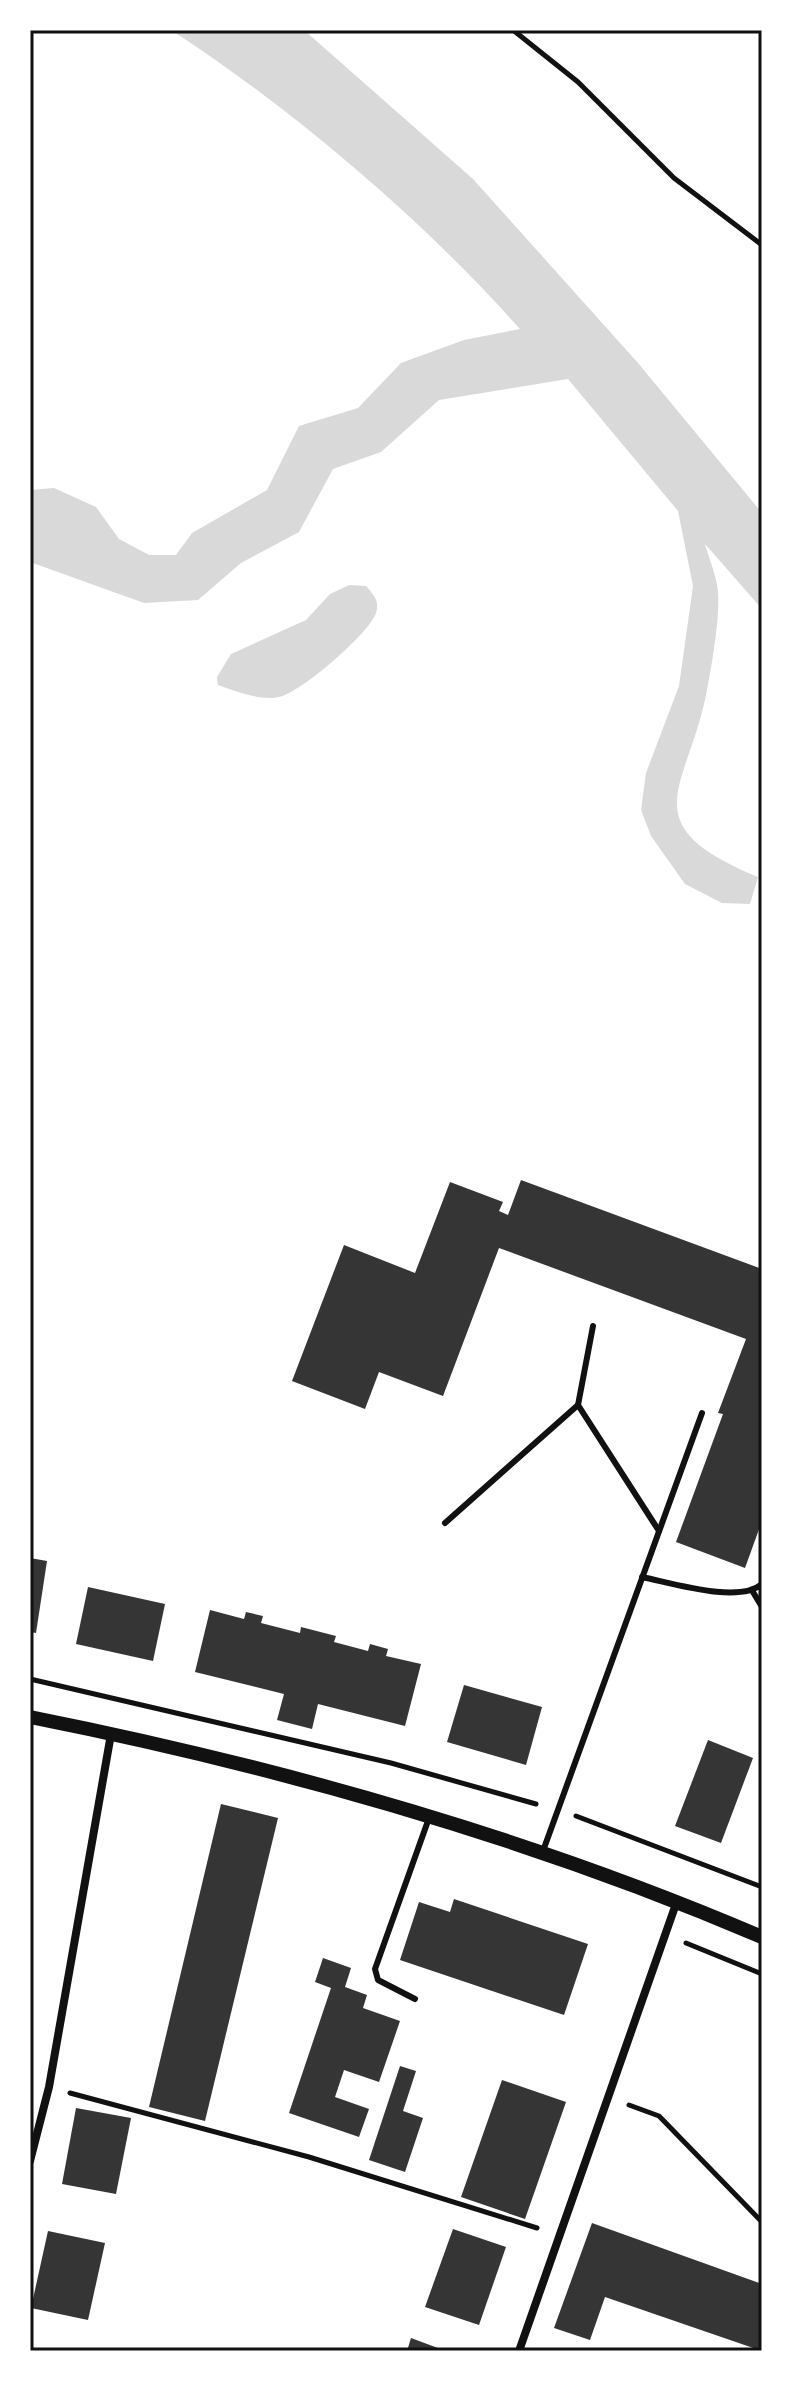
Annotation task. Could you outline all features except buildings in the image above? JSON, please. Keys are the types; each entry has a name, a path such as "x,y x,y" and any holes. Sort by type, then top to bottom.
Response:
{"street":[{"path":"30,1717 304,1779 430,1815 543,1851 677,1901 762,1937"},
{"path":"30,2161 49,2087 111,1733"},
{"path":"519,2351 677,1901"}],"lane":[{"path":"445,1523 578,1405 593,1326"},
{"path":"578,1405 659,1531"},
{"path":"543,1851 702,1413"},
{"path":"642,1577 732,1593 753,1592 762,1584"},
{"path":"753,1592 762,1607"},
{"path":"415,1999 378,1980 375,1969 430,1815"}],"path":[{"path":"513,30 578,82 674,178 762,245"},
{"path":"30,1679 391,1763 558,1810 762,1887"},
{"path":"666,1935 762,1974"},
{"path":"49,2087 309,2157 561,2236"},
{"path":"610,2097 659,2116 762,2222"}],"shaded area":[{"path":"171,30 304,30 473,179 638,363 762,513 762,609 705,544 717,586 717,628 707,690 677,800 680,820 693,839 718,858 758,877 750,904 722,903 685,884 651,836 641,810 646,773 679,686 693,586 678,511 568,379 439,400 381,452 333,469 299,532 241,563 198,600 144,603 30,562 30,490 54,488 96,507 119,539 149,555 176,555 192,533 267,490 299,426 358,408 401,363 464,340 520,329 441,247 355,168 264,95"},
{"path":"349,585 366,586 376,601 376,613 348,648 317,674 289,693 272,698 248,695 218,685 217,677 231,654 306,620 330,594"}]}
